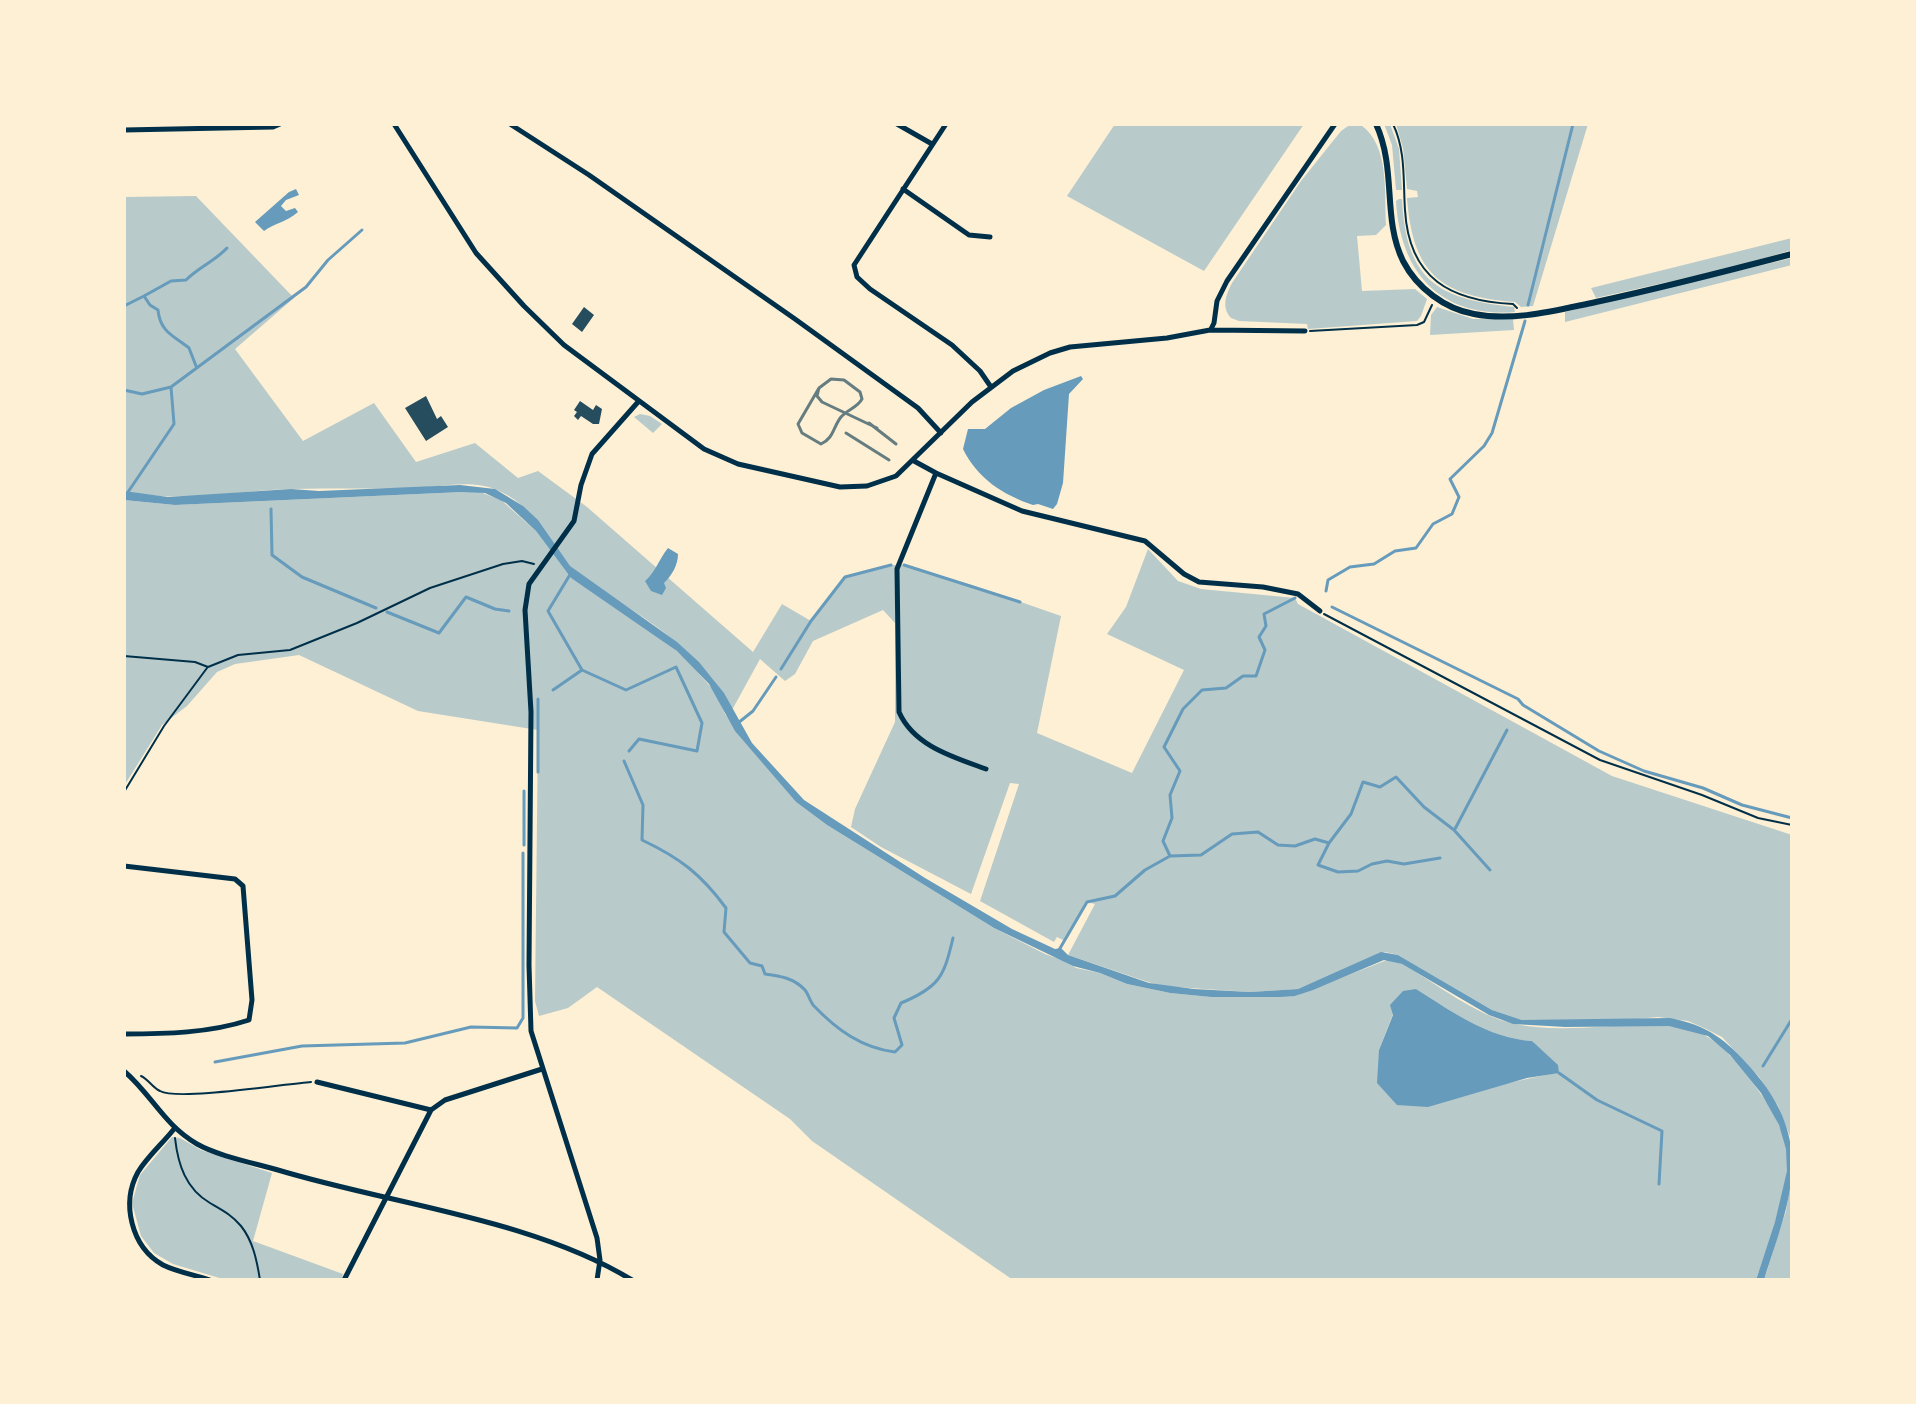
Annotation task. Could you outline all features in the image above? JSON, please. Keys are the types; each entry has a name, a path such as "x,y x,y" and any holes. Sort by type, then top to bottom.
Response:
{"street":[{"path":"124,130 273,127 280,124"},
{"path":"394,124 489,269 564,345 638,402 719,457 830,485 850,488 896,476 991,387 1030,363 1070,347 1167,338 1210,330 1305,331"},
{"path":"510,124 589,175 795,319 918,408 941,433"},
{"path":"897,124 932,144"},
{"path":"946,124 854,265 857,277 870,289 952,345 973,364 991,387"},
{"path":"1210,330 1217,301 1227,281 1335,124"},
{"path":"1376,124 1389,163 1393,226 1398,247 1416,279 1436,298 1456,309 1473,314 1520,315 1628,295 1792,254"},
{"path":"903,189 969,235 990,237"},
{"path":"597,1280 600,1260 597,1238 531,1031 531,712 525,610 529,584 574,521 581,485 592,454 638,402"},
{"path":"914,461 1022,511 1145,541 1184,574 1199,582 1263,587 1298,594 1320,611"},
{"path":"936,473 897,569 899,712 904,724 928,745 986,769"},
{"path":"124,866 235,879 243,886 252,1000 249,1020 240,1023 198,1030 124,1034"},
{"path":"344,1280 431,1110 445,1100 542,1069"},
{"path":"124,1071 174,1129 200,1146 319,1182 483,1222 600,1260 632,1280"},
{"path":"317,1082 431,1110"},
{"path":"174,1129 138,1172 130,1200 130,1221 142,1245 162,1264 210,1280"}],"path":[{"path":"1393,124 1404,166 1409,238 1418,258 1433,278 1456,294 1485,303 1513,304 1520,315"},
{"path":"1305,331 1424,322 1436,298"},
{"path":"124,792 164,726 208,667 238,655 290,650 357,623 430,588 490,568 522,561 540,566"},
{"path":"1320,611 1600,760 1758,818 1792,825"},
{"path":"124,656 195,662 208,667"},
{"path":"133,1079 144,1075 160,1092 175,1094 317,1082"},
{"path":"174,1129 185,1179 196,1193 229,1214 242,1227 253,1249 260,1280"}],"shaded area":[{"path":"1115,124 1304,124 1204,271 1067,196"},
{"path":"1351,124 1361,125 1377,145 1385,185 1386,225 1376,235 1357,236 1362,291 1415,289 1427,299 1421,316 1417,321 1308,329 1307,324 1231,318 1225,305 1232,283 1301,181 1341,131"},
{"path":"1384,124 1390,124 1399,149 1402,190 1396,190 1392,145"},
{"path":"1396,124 1588,124 1533,306 1521,307 1515,302 1489,299 1450,287 1424,263 1410,224 1407,198 1418,197 1417,191 1407,189 1403,148"},
{"path":"196,196 294,298 235,349 303,441 374,403 416,462 475,443 518,478 538,471 587,507 753,652 782,604 811,621 845,577 891,565 904,565 972,585 1061,616 1037,733 1132,773 1184,670 1107,634 1126,607 1148,549 1178,581 1201,589 1295,598 1298,604 1612,776 1792,835 1792,1141 1778,1106 1759,1077 1722,1037 1688,1021 1658,1017 1522,1020 1492,1010 1398,955 1385,952 1298,989 1250,992 1160,986 1068,955 1095,904 1087,902 1065,941 1057,937 1054,942 980,901 1019,784 1010,783 971,894 881,847 851,827 855,809 895,722 895,623 883,610 813,641 795,674 785,681 760,659 732,710 720,689 690,654 653,624 574,570 528,511 497,490 467,484 413,488 292,489 187,496 124,491 124,197"},
{"path":"1402,199 1410,249 1431,281 1465,298 1514,307 1515,312 1489,312 1465,307 1445,298 1429,285 1406,249 1399,226 1396,201"},
{"path":"1792,238 1792,250 1726,269 1596,298 1591,288"},
{"path":"1792,258 1792,265 1565,322 1565,312"},
{"path":"1437,307 1473,319 1513,319 1514,330 1430,335 1431,315"},
{"path":"640,414 662,424 653,433 634,417"},
{"path":"462,492 480,492 501,500 536,531 571,578 667,642 684,657 716,693 740,736 796,802 827,825 994,928 1076,968 1170,993 1212,997 1295,996 1387,960 1402,964 1485,1014 1515,1024 1556,1028 1659,1025 1699,1032 1723,1048 1751,1080 1772,1110 1786,1144 1786,1184 1756,1280 1013,1280 812,1141 790,1119 597,987 568,1008 539,1016 535,1001 538,730 418,711 299,655 235,664 217,672 187,706 162,725 124,786 124,500 175,505","holes":["1416,989 1486,1029 1532,1041 1559,1072 1490,1087 1379,1050 1393,1014"]},
{"path":"172,1137 201,1150 272,1173 253,1241 343,1274 341,1280 226,1280 173,1264 154,1253 141,1236 132,1203 140,1175"},
{"path":"1792,1176 1792,1280 1764,1280 1786,1211"}],"water":[{"path":"296,189 299,195 286,200 281,206 286,211 295,208 298,212 264,231 255,222"},
{"path":"1081,376 1083,379 1069,394 1063,483 1053,509 1011,496 983,477 963,449 968,429 985,429 1011,408 1044,390"},
{"path":"460,485 495,489 523,506 538,520 570,566 677,642 699,662 724,693 752,743 804,800 925,878 1012,929 1055,949 1061,948 1068,955 1149,983 1250,992 1298,989 1381,952 1398,955 1492,1010 1522,1020 1670,1018 1715,1035 1742,1058 1771,1095 1784,1121 1791,1146 1789,1196 1764,1280 1756,1280 1775,1222 1787,1171 1786,1149 1779,1125 1761,1093 1730,1055 1708,1036 1669,1026 1513,1024 1489,1015 1402,964 1384,960 1313,990 1280,997 1211,997 1170,993 1127,984 1073,966 994,928 827,825 796,802 735,731 709,684 677,651 571,578 536,531 506,503 485,493 462,492 175,505 124,500 124,491 168,497 291,489 319,491"},
{"path":"668,548 678,554 678,558 664,583 666,588 662,595 651,591 645,581"},
{"path":"1416,989 1486,1029 1532,1041 1558,1065 1559,1073 1527,1078 1428,1107 1397,1105 1377,1083 1379,1050 1393,1015 1390,1005 1403,991"}],"building":[{"path":"584,307 594,315 582,332 572,324"},
{"path":"426,396 437,419 441,416 448,427 426,441 405,408"},
{"path":"580,401 593,410 596,405 602,409 599,424 593,424 581,416 578,420 574,416"}],"waterway":[{"path":"1528,305 1573,124"},
{"path":"126,495 174,424 171,387 306,287 328,260 362,230"},
{"path":"196,366 189,348 165,329 158,310 144,296 171,281 186,280 227,248"},
{"path":"124,306 144,296"},
{"path":"1326,591 1328,580 1350,567 1374,564 1395,551 1416,548 1433,524 1452,514 1459,497 1450,479 1484,446 1492,433 1525,321"},
{"path":"124,390 142,394 171,387"},
{"path":"271,509 272,555 302,577 376,608"},
{"path":"781,669 811,621 845,577 891,565"},
{"path":"904,565 1020,602"},
{"path":"571,573 548,611 582,670 626,690 676,667 702,723 697,751 639,739 629,751"},
{"path":"387,612 439,633 466,597 495,609 509,611"},
{"path":"1059,950 1087,902 1115,896 1145,870 1170,856 1163,841 1172,818 1170,795 1180,771 1164,747 1183,709 1202,690 1226,688 1243,676 1256,676 1265,650 1259,637 1266,626 1264,614 1295,598"},
{"path":"1332,607 1518,699 1599,751 1644,771 1703,788 1742,805 1792,818"},
{"path":"553,690 582,670"},
{"path":"738,723 753,711 776,677"},
{"path":"538,699 538,772"},
{"path":"1455,829 1507,730"},
{"path":"624,761 643,805 642,840 679,860 708,886 726,908 724,932 750,963 762,966 765,974 796,983 823,1015 861,1042 895,1052 902,1045 894,1018 901,1003 924,991 938,979 947,962 953,938"},
{"path":"1170,856 1201,855 1232,834 1258,832 1278,845 1295,846 1315,839 1329,843 1351,814 1363,782 1380,787 1396,777 1424,807 1454,830 1490,870"},
{"path":"524,791 524,845"},
{"path":"1329,843 1318,865 1338,872 1358,871 1387,861 1404,864 1440,858"},
{"path":"215,1062 302,1046 405,1043 471,1027 517,1028 523,1018 523,853"},
{"path":"1763,1066 1792,1019"},
{"path":"1559,1073 1597,1100 1662,1131 1659,1184"}],"railway":[{"path":"831,379 844,380 860,392 862,399 841,417 831,435 821,444 802,433 798,424 819,388 831,379"},
{"path":"819,388 817,396 822,402 877,428"},
{"path":"869,423 896,444"},
{"path":"846,433 889,460"}]}
